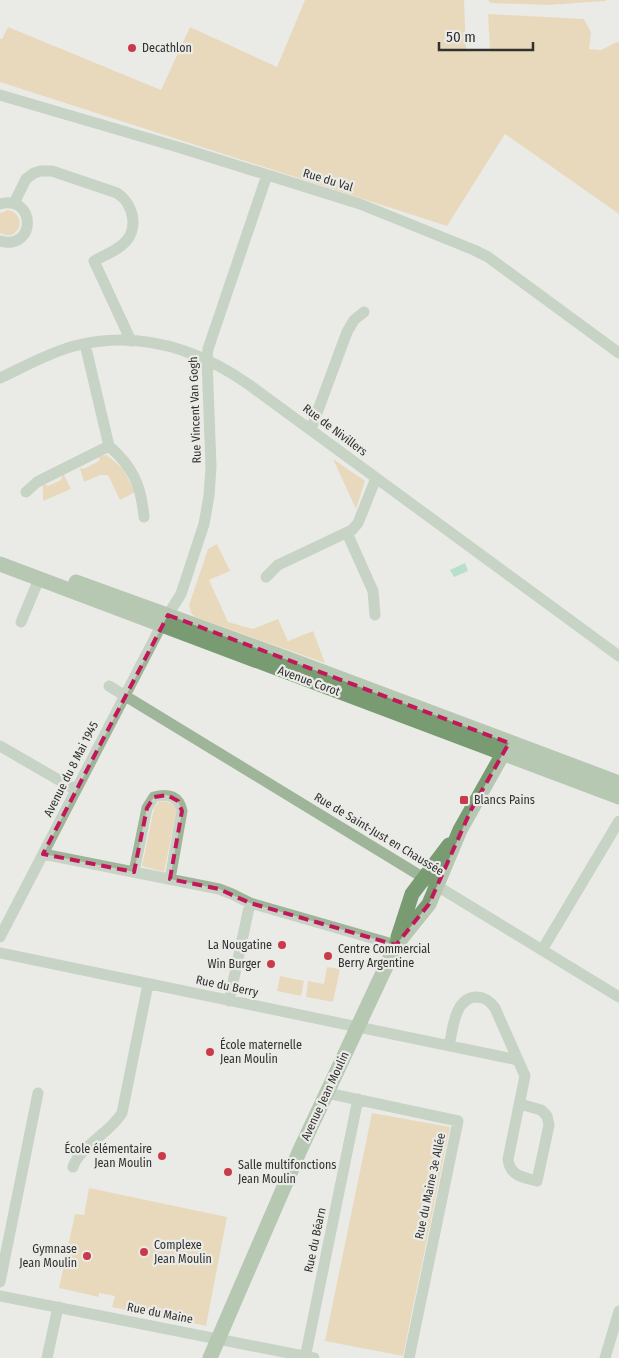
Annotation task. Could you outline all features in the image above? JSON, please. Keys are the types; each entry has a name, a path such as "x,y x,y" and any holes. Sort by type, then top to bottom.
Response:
{"street":[{"name":"Rue du Val","path":"0,95 360,204 481,253 619,353"},
{"path":"14,203 26,179 34,173 47,171 117,193 126,201 132,217 130,236 122,246 94,261 132,341"},
{"name":"Rue Vincent Van Gogh","path":"164,620 178,601 186,582 204,524 209,496 211,454 206,359 208,346 267,175"},
{"path":"0,204 14,203 24,211 28,223 27,230 19,240 0,241"},
{"path":"311,429 347,332 354,320 364,312"},
{"name":"Rue de Nivillers","path":"0,378 47,356 85,344 132,341 175,347 206,359 233,373 311,429 619,656"},
{"path":"85,344 109,446 122,457 130,468 140,491 144,517"},
{"path":"26,492 36,482 109,446"},
{"path":"266,576 283,562 347,533 356,527 376,478"},
{"path":"347,533 373,591 375,615"},
{"name":"Avenue Corot","path":"0,555 164,620 506,748 619,797"},
{"name":"Avenue Corot","path":"0,564 38,579 164,620"},
{"path":"22,622 38,579"},
{"name":"Avenue du 8 Mai 1945","path":"0,937 164,620"},
{"name":"Rue de Saint-Just en Chaussée","path":"109,686 619,997"},
{"path":"0,746 76,790"},
{"path":"460,830 506,748"},
{"name":"Avenue Corot","path":"506,748 619,783"},
{"path":"134,872 147,808 154,797 167,795 178,801 182,811 170,879"},
{"path":"542,950 619,821"},
{"name":"Avenue Jean Moulin","path":"210,1358 300,1150 396,945 412,894 460,830"},
{"name":"Avenue Jean Moulin","path":"396,945 429,904 460,830"},
{"path":"43,854 219,889 250,903 396,945"},
{"path":"229,1000 250,903"},
{"name":"Rue du Berry","path":"0,953 518,1060"},
{"path":"73,1167 79,1157 116,1122 122,1113 148,984"},
{"path":"449,1046 459,1007 468,998 483,998 492,1004 525,1076 508,1159 509,1165 511,1170 519,1177 537,1181 549,1130 549,1120 541,1110 520,1104"},
{"path":"0,1282 38,1093"},
{"path":"327,1093 358,1100"},
{"name":"Rue du Béarn","path":"308,1357 358,1100"},
{"name":"Rue du Maine 3e Allée","path":"358,1100 458,1120 409,1358"},
{"name":"Rue du Maine","path":"0,1296 308,1357"},
{"path":"47,1358 58,1307"},
{"path":"605,1358 619,1311"}],"highlighted area":[{"path":"168,615 509,743 471,810 429,904 396,945 250,903 219,889 170,879 182,811 178,801 167,795 154,797 147,808 134,872 43,854"}],"shaded area":[{"path":"305,0 464,0 466,51 490,52 488,14 584,19 591,32 589,49 601,50 617,42 619,43 619,214 505,134 447,226 0,82 0,39 2,39 8,27 161,90 190,27 277,67"},
{"path":"488,0 606,1 548,5 491,3"},
{"path":"8,210 18,217 20,222 16,231 7,235 0,233 0,213"},
{"path":"107,455 123,469 135,492 120,500 108,475 100,475 84,482 80,468 84,469 99,461 100,456"},
{"path":"333,459 365,481 356,509"},
{"path":"63,473 71,489 43,501 43,483 48,486 61,480"},
{"path":"217,544 230,571 209,580 228,622 253,629 278,619 288,641 313,631 325,663 195,617 191,613 189,605 208,549"},
{"path":"465,563 468,571 454,577 450,570"},
{"path":"165,801 173,804 177,810 164,872 142,866 154,808 159,802"},
{"path":"327,967 340,969 333,1002 306,997 308,981 324,984"},
{"path":"280,976 304,981 301,996 277,991"},
{"path":"372,1113 450,1127 403,1356 325,1341"},
{"name":"Complexe Jean Moulin","path":"89,1188 227,1217 206,1326 112,1307 115,1296 99,1293 99,1297 59,1288 75,1214 84,1215"}],"place":[{"name":"Decathlon","path":"132,48"},
{"name":"Blancs Pains","path":"464,800"},
{"name":"La Nougatine","path":"282,945"},
{"name":"Centre Commercial Berry Argentine","path":"328,956"},
{"name":"Win Burger","path":"271,964"},
{"name":"École maternelle Jean Moulin","path":"210,1052"},
{"name":"École élémentaire Jean Moulin","path":"162,1156"},
{"name":"Salle multifonctions Jean Moulin","path":"228,1172"},
{"name":"Complexe Jean Moulin","path":"144,1252"},
{"name":"Gymnase Jean Moulin","path":"87,1256"}]}
